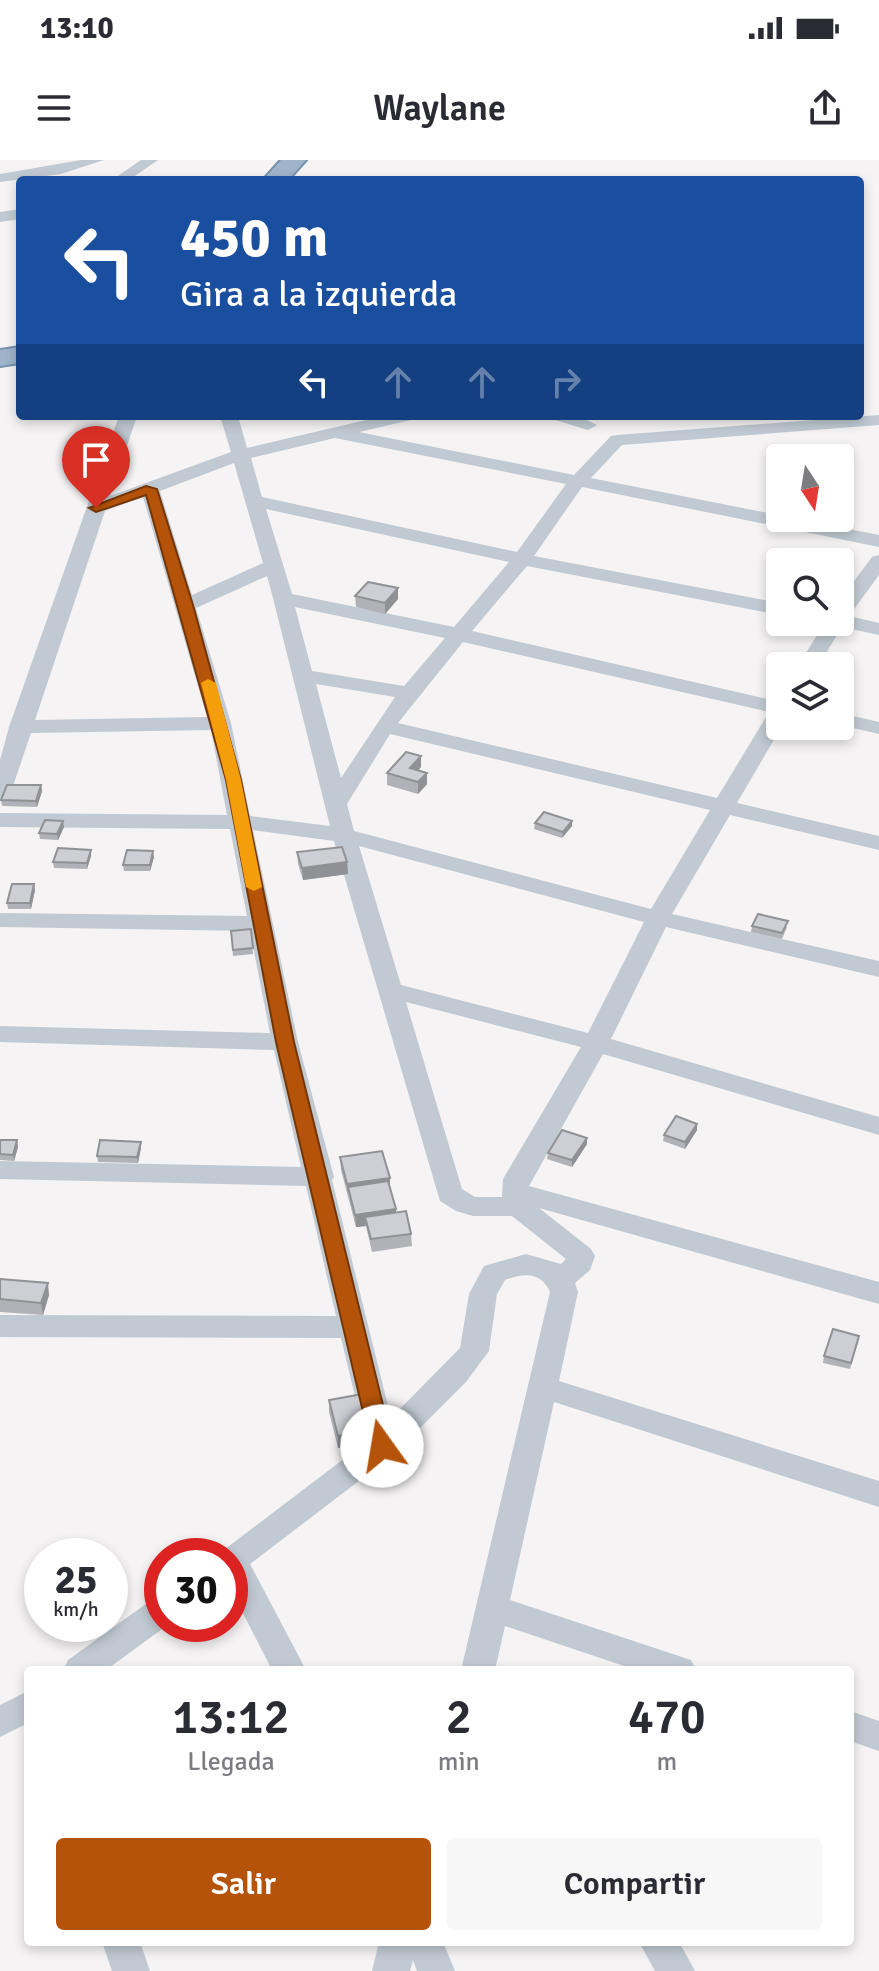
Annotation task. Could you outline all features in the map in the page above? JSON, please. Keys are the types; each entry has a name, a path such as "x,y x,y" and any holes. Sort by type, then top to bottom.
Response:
{"highway":[{"path":"279,176 294,160"}],"street":[{"path":"0,178 61,170 97,160"},
{"path":"125,176 151,160"},
{"path":"0,792 127,420"},
{"path":"230,420 283,598 344,835 450,1194 461,1204 475,1208 516,1199 879,1293"},
{"path":"96,508 240,455 387,420"},
{"path":"573,420 588,425"},
{"path":"337,802 384,726 409,693 522,559 577,482 617,440 879,420"},
{"path":"332,432 879,541"},
{"path":"150,489 220,723 285,1042 320,1177 382,1446"},
{"path":"253,501 522,559 766,606"},
{"path":"854,596 879,561"},
{"path":"186,605 273,566"},
{"path":"283,598 457,634 766,706"},
{"path":"854,623 879,629"},
{"path":"304,676 409,693"},
{"path":"854,722 879,728"},
{"path":"20,727 220,723"},
{"path":"384,726 879,843"},
{"path":"516,1199 517,1179 596,1043 658,918 766,733"},
{"path":"0,820 242,822 344,835 658,918 879,969"},
{"path":"0,920 261,924"},
{"path":"389,990 596,1043 879,1126"},
{"path":"0,1034 285,1042"},
{"path":"0,1170 320,1177"},
{"path":"516,1199 581,1256 580,1263 554,1274"},
{"path":"248,1547 382,1446 474,1351 483,1294 494,1273 511,1265 531,1264 554,1274 564,1292 497,1575 484,1665"},
{"path":"0,1326 354,1327"},
{"path":"542,1387 879,1494"},
{"path":"248,1592 287,1666"},
{"path":"492,1608 667,1666"},
{"path":"86,1666 144,1624"},
{"path":"0,1722 24,1708"},
{"path":"854,1727 879,1736"},
{"path":"122,1946 131,1971"},
{"path":"391,1971 397,1946"},
{"path":"426,1946 436,1971"},
{"path":"660,1946 676,1971"}],"building":[{"path":"368,582 398,588 385,603 355,596"},
{"path":"406,752 421,756 410,768 427,773 418,782 387,773"},
{"path":"7,785 41,785 36,801 1,800"},
{"path":"544,812 572,821 563,832 535,823"},
{"path":"45,820 63,821 57,834 39,833"},
{"path":"342,847 347,862 302,868 297,852"},
{"path":"58,848 91,850 87,863 53,862"},
{"path":"127,850 153,851 150,865 123,865"},
{"path":"12,884 34,884 30,903 7,903"},
{"path":"758,914 788,921 782,933 752,926"},
{"path":"251,929 253,948 233,950 231,931"},
{"path":"676,1116 697,1124 685,1142 664,1135"},
{"path":"562,1130 587,1138 572,1160 548,1153"},
{"path":"0,1140 17,1140 13,1155 0,1154"},
{"path":"100,1140 141,1142 137,1157 97,1156"},
{"path":"382,1151 390,1178 347,1184 340,1157"},
{"path":"388,1181 396,1209 355,1215 348,1187"},
{"path":"406,1211 411,1234 371,1239 365,1217"},
{"path":"0,1279 48,1283 41,1303 0,1299"},
{"path":"833,1329 859,1336 851,1363 824,1356"},
{"path":"363,1394 372,1430 338,1436 329,1400"}],"slow traffic":[{"path":"208,683 233,780 254,887"}],"route":[{"path":"96,508 150,489 186,605 220,723 285,1042 320,1177 382,1446"}]}
